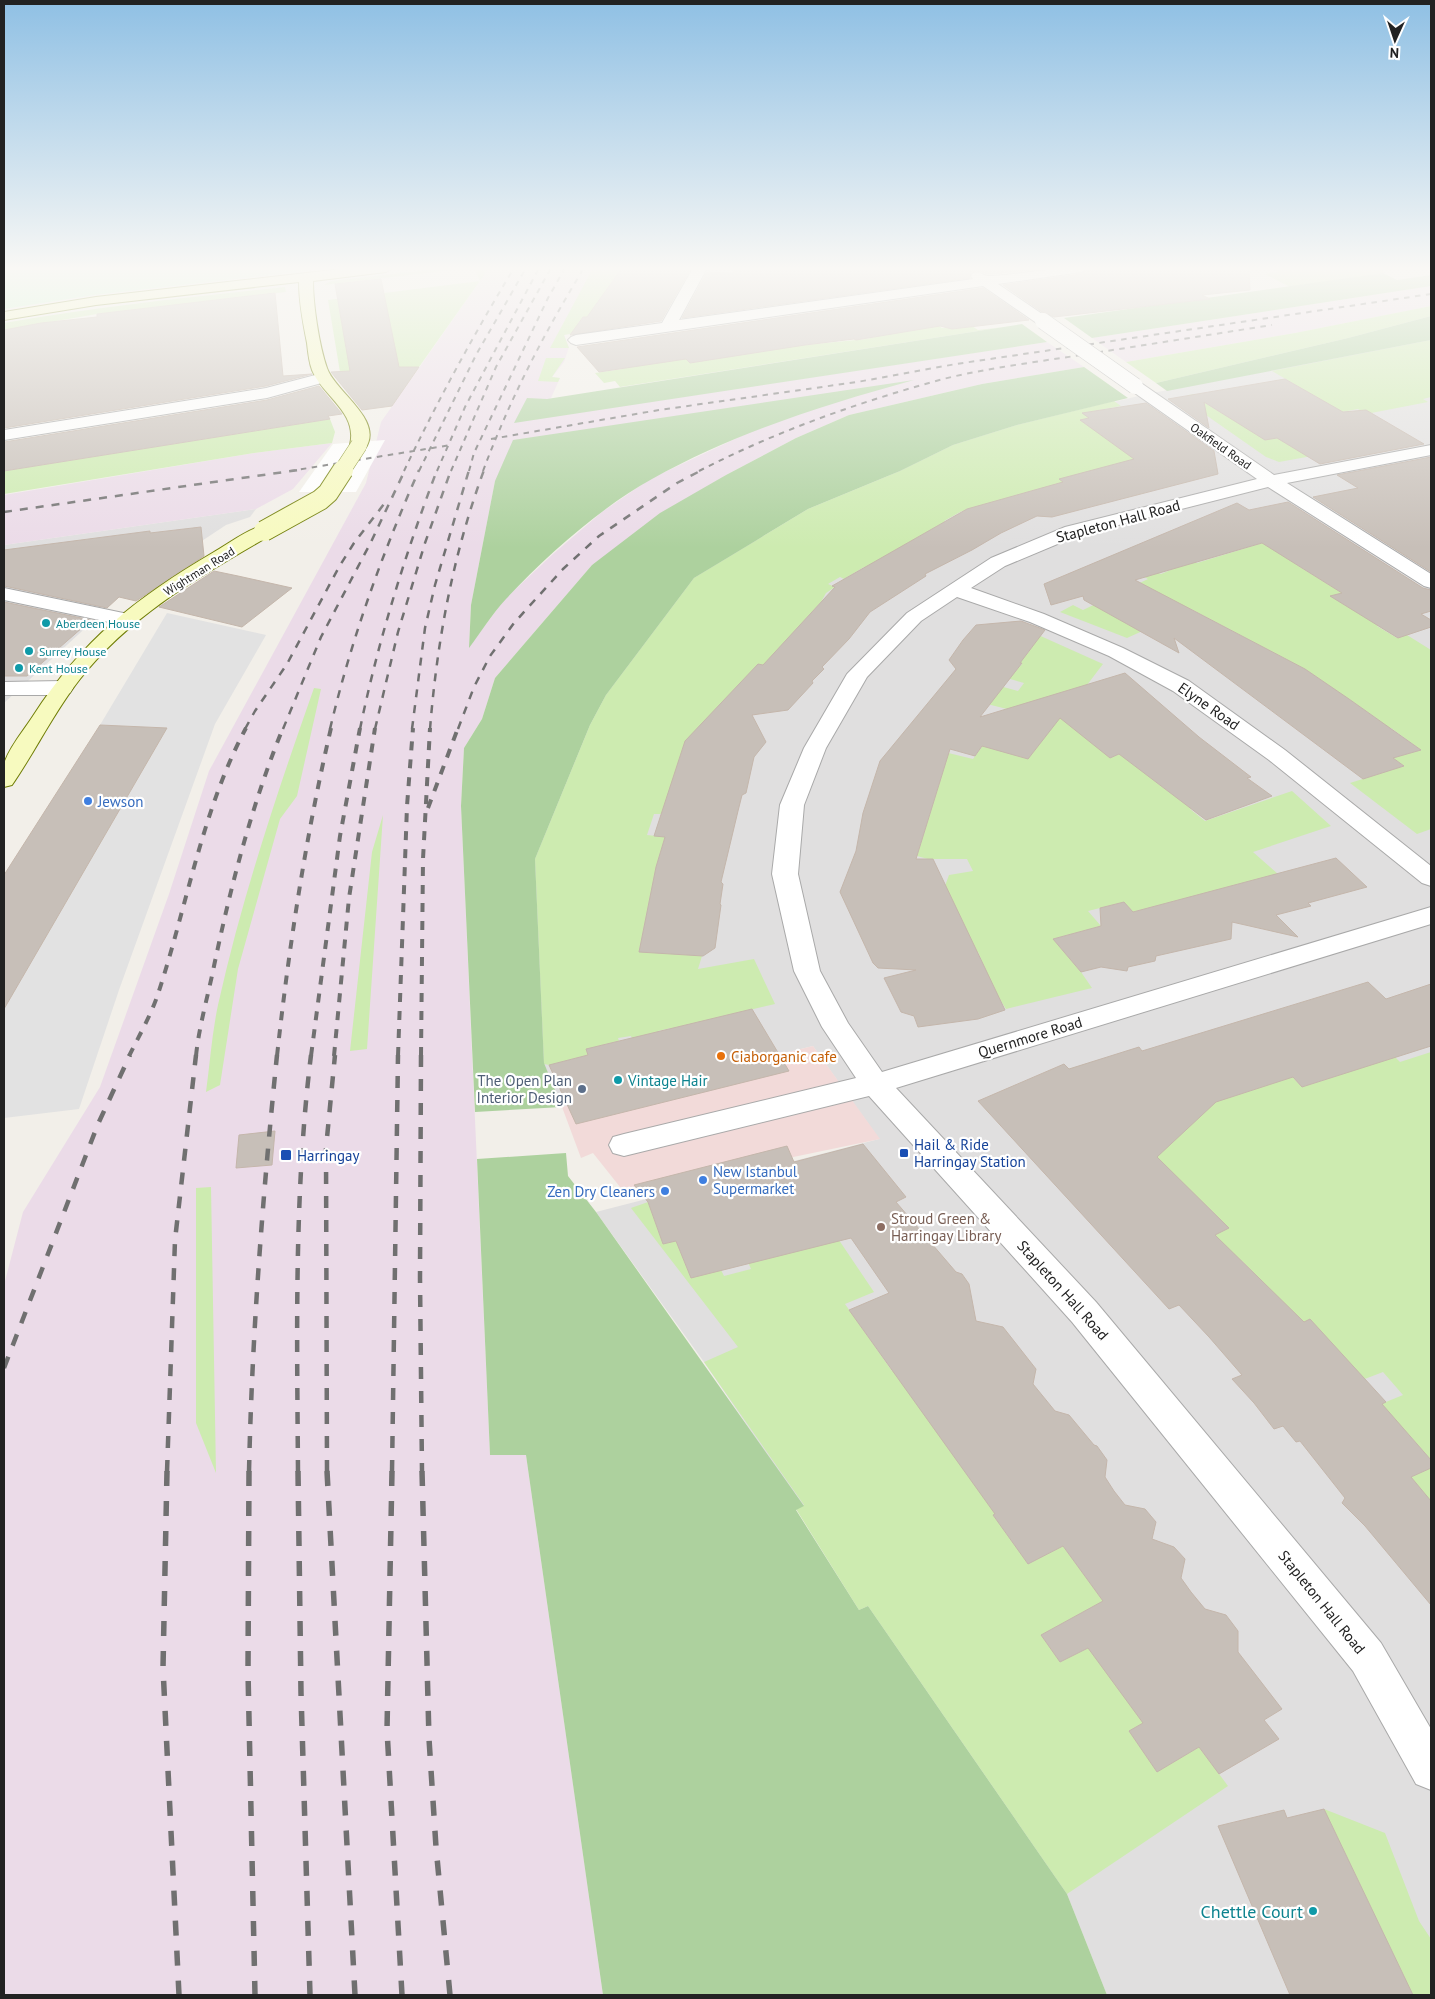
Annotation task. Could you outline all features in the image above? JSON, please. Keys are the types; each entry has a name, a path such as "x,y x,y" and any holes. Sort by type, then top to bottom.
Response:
{"main road":[{"path":"319,361 323,378"},
{"name":"Wightman Road","path":"4,780 62,688 85,659 128,620 205,566 328,494 363,436 359,420 323,378"}],"street":[{"name":"Oakfield Road","path":"1100,361 1271,481 1431,582"},
{"path":"4,435 267,393 323,378"},
{"name":"Stapleton Hall Road","path":"1431,450 1271,481 1072,531 998,562 955,588 914,618 858,674 815,748 792,805 785,874 807,971 836,1027 875,1084 1084,1312 1367,1657 1431,1769"},
{"name":"Elyne Road","path":"955,588 1037,618 1116,652 1182,686 1277,755 1431,878"},
{"path":"4,594 128,620"},
{"path":"4,689 62,688"},
{"name":"Quernmore Road","path":"624,1146 875,1084 1431,915"}],"shaded area":[{"path":"424,361 564,361 552,377 560,378 551,398 515,422 919,361 1076,361 1084,367 982,384 849,415 796,438 726,475 592,565 495,678 482,719 464,748 461,806 490,1455 526,1455 603,1995 4,1995 4,1285 23,1212 100,1087 169,894 209,771 366,483 381,422","holes":["908,381 832,402 752,431 650,479 602,512 504,600 469,647 471,605 495,481"]},
{"path":"1319,361 1431,361 1431,1995 1107,1995 1067,1894 704,1362 596,1212 879,1139 813,1046 562,1107 544,1064 535,859 577,758 606,695 694,578 748,544 953,445 1017,425 1147,394"},
{"path":"332,443 293,489 256,509 4,545 4,495 254,453"},
{"path":"256,509 250,517 226,525 84,619 93,621 4,703 4,545"},
{"path":"167,613 266,635 215,724 119,990 79,1109 4,1118 4,1009 167,728 100,725"},
{"path":"813,1046 880,1139 624,1192 593,1153 581,1158 562,1107"}],"green space":[{"path":"338,361 423,361 419,367 394,367 340,372"},
{"path":"545,361 563,361 552,377 560,378 558,382 538,381"},
{"path":"648,361 688,361 690,363 696,361 785,361 620,387 615,381 604,383 595,373 622,369"},
{"path":"786,361 920,361 514,423 527,398 547,399"},
{"path":"1130,361 1249,361 1156,383 1126,362"},
{"path":"1249,361 1321,361 1167,391 1156,383"},
{"path":"1322,361 1431,361 1431,397 1423,399 1428,402 1366,414 1358,409 1342,412 1272,371"},
{"path":"1084,367 1128,398 1017,425 953,445 900,471 808,509 694,578 606,695 590,725 535,859 544,1063 562,1107 475,1112 461,806 464,748 482,719 495,678 592,565 660,513 796,438 849,415 982,384"},
{"path":"914,380 813,410 747,434 683,463 633,490 574,534 538,566 501,605 469,648 471,605 495,481 513,440"},
{"path":"1196,394 1200,400 1231,419 1235,419 1265,440 1277,438 1294,448 1378,444 1279,462 1266,457 1183,399 1188,395"},
{"path":"1114,401 1121,406 1083,413 1089,418 1080,420 1090,427 1108,424 1212,461 1060,479 1067,484 1017,495 971,514 962,511 944,521 951,524 932,535 925,533 870,569 864,567 844,579 840,577 828,584 835,587 826,593 821,602 764,665 758,664 744,680 661,814 654,814 647,835 665,837 656,867 639,951 702,956 698,969 754,959 775,1004 720,1017 674,1033 671,1028 658,1031 662,1041 634,1043 631,1036 618,1038 619,1041 586,1049 588,1055 549,1065 544,1064 535,859 590,725 606,695 694,578 808,509 900,471 953,445 1017,425"},
{"path":"330,419 335,432 332,443 254,453 4,494 4,471"},
{"path":"1269,541 1300,567 1342,593 1331,596 1346,606 1357,603 1388,622 1377,626 1397,638 1407,635 1431,650 1431,829 1417,834 1350,783 1404,766 1393,758 1421,750 1391,728 1362,736 1376,718 1349,699 1322,706 1334,689 1308,671 1191,609 1127,638 1060,612 1073,605 1083,610 1148,579 1139,574 1150,569 1161,574 1173,569 1185,555 1197,563"},
{"path":"1025,629 1103,664 1087,685 1110,758 1120,754 1173,795 1201,786 1219,799 1190,809 1205,821 1292,791 1331,826 1253,852 1278,874 1133,912 1124,902 1088,911 1101,926 1053,939 1092,988 1006,1009 997,995 956,969 983,964 978,952 948,956 945,886 949,875 973,871 967,859 928,859 917,856 945,765 940,751 973,759 989,737 1023,713 983,703 996,685 1018,691 1024,683 996,675 1001,669 1015,672 1022,664 1008,659 1015,650 1028,653 1032,647"},
{"path":"314,688 321,689 297,796 280,819 238,969 220,1085 206,1092 216,1016 227,965 249,885"},
{"path":"383,815 367,1049 350,1051 372,852"},
{"path":"1374,1036 1400,1062 1431,1052 1431,1460 1411,1437 1386,1448 1381,1404 1403,1395 1383,1372 1336,1390 1283,1332 1264,1283 1242,1261 1225,1270 1198,1243 1229,1228 1207,1206 1181,1218 1145,1146 1069,1069 1095,1061 1115,1084 1217,1083 1230,1097 1256,1089 1281,1065 1302,1087 1337,1076"},
{"path":"566,1153 568,1176 596,1212 804,1506 796,1510 859,1610 868,1606 1067,1894 1107,1995 603,1995 526,1455 490,1455 477,1159"},
{"path":"211,1187 216,1473 196,1423 196,1188"},
{"path":"648,1202 663,1244 676,1241 691,1278 721,1270 724,1276 751,1269 733,1228 752,1223 768,1259 796,1251 818,1209 874,1292 845,1304 892,1371 923,1358 1000,1511 993,1515 1028,1564 1063,1546 1103,1601 1041,1635 1060,1662 1088,1648 1184,1701 1129,1731 1157,1772 1199,1747 1228,1786 1067,1894 868,1606 859,1610 796,1509 804,1505 704,1362 738,1347 631,1208"},
{"path":"1431,1468 1431,1502 1411,1477"},
{"path":"1324,1809 1385,1833 1419,1921 1431,1939 1431,1995 1413,1995"}],"pier":[{"path":"385,440 356,492 299,492 333,444"}],"building":[{"path":"4,361 282,361 283,376 312,374 266,386 4,428"},
{"path":"348,361 398,361 399,367 419,367 392,406 362,410 331,372 350,371"},
{"path":"590,361 671,361 599,372"},
{"path":"1285,379 1343,412 1366,410 1424,444 1320,464 1277,438 1265,440 1204,402 1209,428 1168,399"},
{"path":"319,386 342,414 328,416 330,419 4,471 4,442 267,400"},
{"path":"1146,403 1214,451 1218,474 1052,517 1037,516 925,574 926,576 870,612 849,639 822,667 824,669 812,681 813,683 788,710 752,715 766,742 754,757 746,793 742,795 738,811 721,882 723,884 715,948 703,956 639,952 656,867 665,837 654,836 685,741 758,664 763,665 835,587 832,586 967,509 1063,482 1059,479 1134,459 1080,420 1089,418 1082,413"},
{"path":"1431,457 1431,572 1313,497 1358,488 1337,475"},
{"path":"1288,502 1423,588 1431,590 1431,611 1421,614 1431,620 1431,627 1398,638 1330,596 1342,593 1262,543 1135,580 1305,669 1349,699 1421,750 1393,758 1404,766 1363,779 1174,638 1179,653 1084,600 1083,596 1051,605 1044,584 1237,503 1249,510"},
{"path":"201,527 204,556 136,601 119,597 107,608 4,586 4,550 150,531 150,533"},
{"path":"214,571 292,588 242,627 159,607"},
{"path":"4,602 91,620 27,676 4,676"},
{"path":"1021,621 1045,630 980,717 1125,673 1199,737 1251,777 1247,778 1272,796 1206,820 1119,754 1110,758 1060,718 1028,759 982,746 975,756 950,749 916,859 933,859 1005,1010 978,1019 918,1027 914,1016 901,1012 884,978 916,970 878,968 873,963 840,892 856,851 863,813 880,761 956,669 949,660 976,625"},
{"name":"Jewson","path":"100,725 167,728 4,1009 4,875"},
{"path":"1336,858 1367,887 1308,903 1311,906 1276,915 1298,937 1232,922 1231,939 1156,956 1155,961 1128,967 1127,971 1101,967 1081,972 1053,939 1101,926 1100,908 1124,902 1133,912"},
{"path":"1368,982 1386,999 1431,984 1431,1046 1302,1087 1293,1077 1216,1102 1157,1157 1229,1228 1215,1235 1304,1322 1310,1319 1386,1402 1382,1404 1431,1460 1431,1468 1411,1477 1431,1501 1431,1605 1365,1526 1342,1503 1345,1498 1300,1441 1296,1442 1283,1426 1274,1429 1232,1379 1242,1375 1209,1337 1179,1305 1169,1309 978,1101 1064,1064 1069,1069 1139,1047 1142,1051"},
{"path":"752,1009 789,1071 576,1124 549,1065 588,1055 586,1049"},
{"path":"275,1131 272,1165 236,1168 239,1135"},
{"path":"863,1144 906,1197 896,1202 956,1272 962,1274 969,1284 976,1321 1003,1327 1036,1369 1033,1384 1055,1411 1069,1415 1107,1460 1105,1477 1114,1491 1125,1505 1145,1509 1156,1522 1152,1539 1174,1547 1185,1559 1181,1578 1191,1592 1205,1609 1226,1615 1238,1631 1238,1652 1282,1709 1264,1720 1279,1739 1219,1774 1199,1747 1157,1772 1129,1731 1143,1723 1088,1648 1060,1662 1041,1635 1103,1601 1063,1546 1028,1564 993,1515 995,1514 849,1310 889,1293 851,1238 691,1278 676,1241 663,1244 648,1202 634,1185 787,1146 794,1162"},
{"name":"Chettle Court","path":"1324,1809 1413,1995 1290,1995 1218,1826 1284,1810 1287,1818"}],"railway":[{"path":"414,451 460,361"},
{"path":"430,448 473,361"},
{"path":"448,445 465,407 489,361"},
{"path":"451,471 499,361"},
{"path":"469,471 474,453 518,361"},
{"path":"496,438 532,361"},
{"path":"496,438 659,410 857,382 974,361"},
{"path":"699,471 788,430 880,397 943,379 1042,361"},
{"path":"483,471 496,438"},
{"path":"491,439 496,438"},
{"path":"430,448 448,445"},
{"path":"437,471 448,445"},
{"path":"414,451 430,448"},
{"path":"419,471 430,448"},
{"path":"290,471 414,451"},
{"path":"404,471 414,451"},
{"path":"4,512 298,470"},
{"path":"283,729 321,637 371,542 405,470"},
{"path":"330,729 338,696 368,598 392,533 419,470"},
{"path":"360,729 375,663 393,598 437,470"},
{"path":"375,729 398,632 425,543 451,470"},
{"path":"412,729 425,628 435,585 469,470"},
{"path":"430,729 437,663 448,598 463,534 484,470"},
{"path":"458,729 474,687 490,656 514,623 563,569 599,536 677,483 702,470"},
{"path":"245,729 287,664 339,567 354,543 384,504"},
{"path":"129,1056 158,994 206,825 231,759 246,728"},
{"path":"196,1056 201,1022 235,875 252,815 283,728"},
{"path":"277,1056 299,891 331,728"},
{"path":"311,1056 340,836 360,728"},
{"path":"334,1056 349,898 375,728"},
{"path":"398,1056 407,806 413,728"},
{"path":"421,1056 423,859 430,728"},
{"path":"428,808 458,728"},
{"path":"4,1368 98,1124 130,1055"},
{"path":"167,1472 175,1240 196,1055"},
{"path":"249,1472 259,1263 277,1055"},
{"path":"298,1472 297,1315 299,1211 311,1055"},
{"path":"327,1472 326,1148 335,1055"},
{"path":"392,1472 398,1055"},
{"path":"421,1055 420,1278 422,1472"},
{"path":"167,1471 163,1668 179,1995"},
{"path":"249,1471 248,1672 255,1995"},
{"path":"298,1471 301,1693 310,1995"},
{"path":"327,1471 355,1995"},
{"path":"392,1471 387,1730 402,1995"},
{"path":"422,1471 429,1739 436,1847 450,1995"}],"place":[{"name":"Aberdeen House","path":"46,623"},
{"name":"Surrey House","path":"29,651"},
{"name":"Kent House","path":"19,668"},
{"name":"Jewson","path":"88,801"},
{"name":"Ciaborganic cafe","path":"721,1056"},
{"name":"Vintage Hair","path":"618,1080"},
{"name":"The Open Plan Interior Design","path":"582,1089"},
{"name":"Hail & Ride Harringay Station","path":"904,1153"},
{"name":"Harringay","path":"286,1155"},
{"name":"New Istanbul Supermarket","path":"703,1180"},
{"name":"Zen Dry Cleaners","path":"665,1191"},
{"name":"Stroud Green & Harringay Library","path":"881,1227"},
{"name":"Chettle Court","path":"1313,1911"}]}
